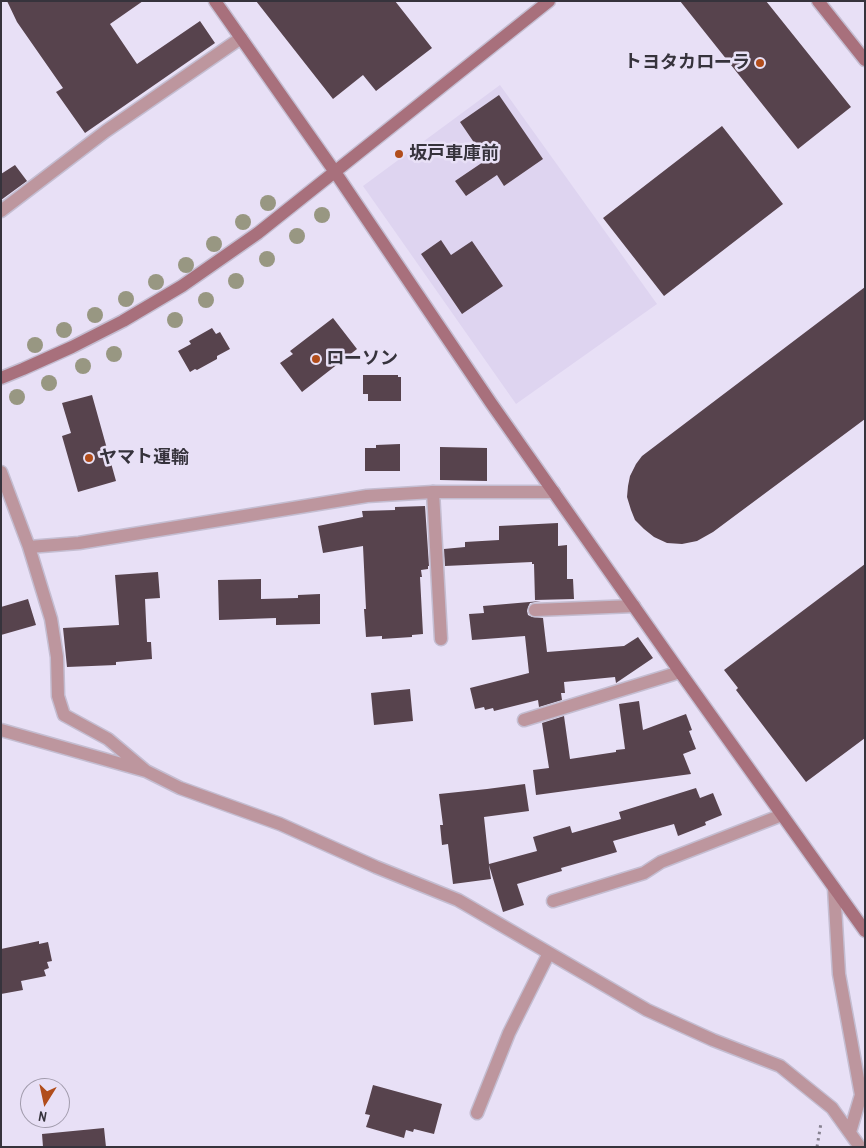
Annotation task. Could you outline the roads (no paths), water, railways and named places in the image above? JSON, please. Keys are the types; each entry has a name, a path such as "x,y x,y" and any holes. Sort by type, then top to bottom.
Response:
{"street":[{"path":"216,1 335,172 491,403 865,931"},
{"path":"1,378 72,347 123,321 182,286 258,233 550,1"},
{"path":"818,1 865,60"},
{"path":"1,211 106,131 241,38"},
{"path":"1,472 29,547 51,620 57,657 58,696 64,715 108,739 146,771"},
{"path":"29,547 78,543 367,496 433,492 554,492"},
{"path":"433,492 441,639"},
{"path":"535,610 634,606"},
{"path":"524,720 680,672"},
{"path":"1,730 146,771 180,788 280,824 376,867 458,900 647,1010 713,1040 780,1066 832,1108 860,1147"},
{"path":"554,901 644,873 661,862 782,815"},
{"path":"834,888 839,974 861,1095 850,1132"},
{"path":"477,1113 509,1033 549,953"}],"place":[{"name":"トヨタカローラ","path":"760,63"},
{"name":"坂戸車庫前","path":"399,154"},
{"name":"ローソン","path":"316,359"},
{"name":"ヤマト運輸","path":"89,458"}]}
